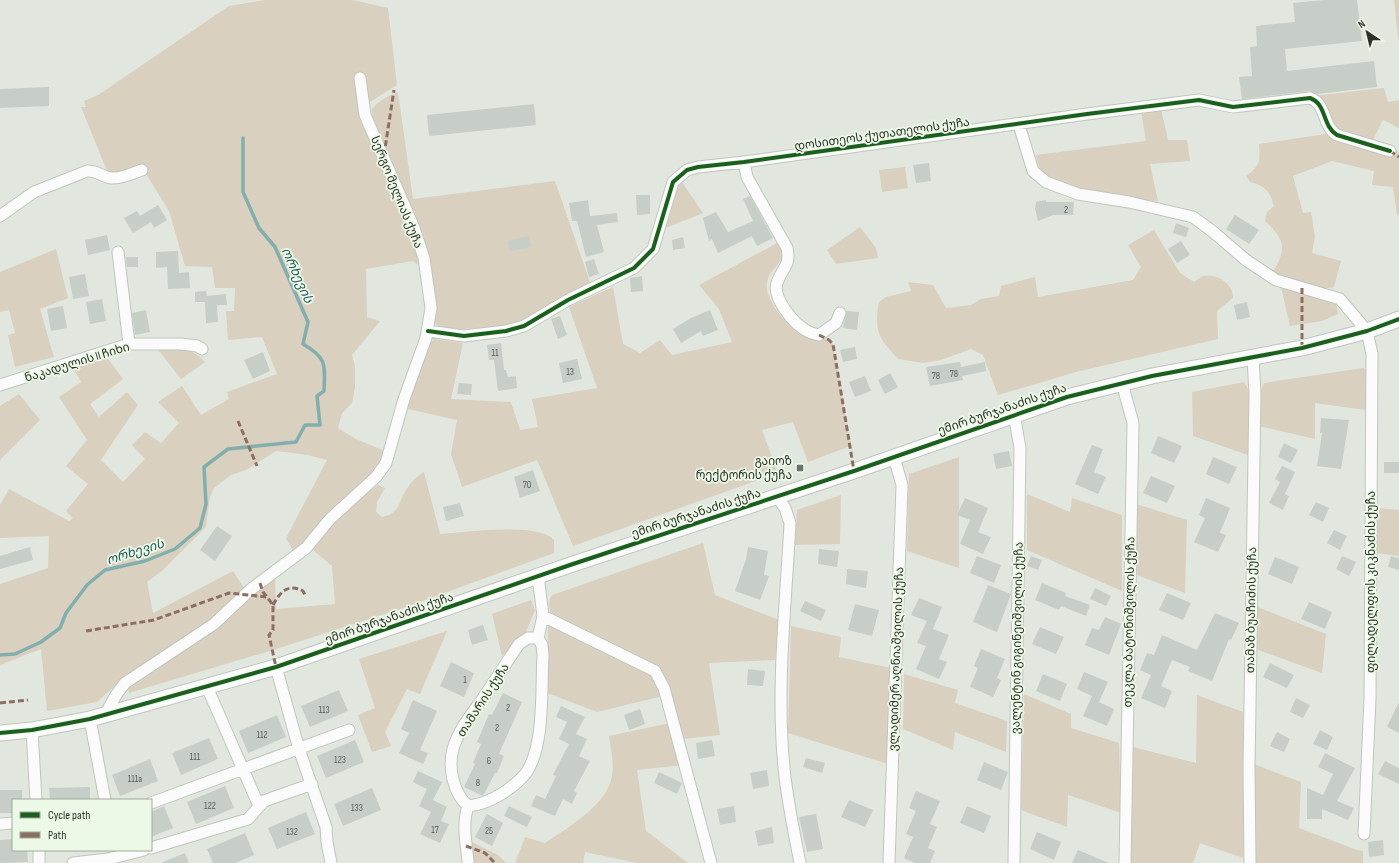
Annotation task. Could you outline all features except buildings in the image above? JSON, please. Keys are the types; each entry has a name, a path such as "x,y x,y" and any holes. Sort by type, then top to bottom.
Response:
{"street":[{"name":"სერგო მელიას ქუჩა","path":"360,78 365,115 400,192 424,258 431,308 428,332"},
{"name":"დოსითეოს ქუთათელის ქუჩა","path":"428,332 464,336 512,329 538,319 568,300 634,268 645,259 653,249 673,182 686,170 698,167 1199,100 1233,107 1310,98 1319,103 1332,132 1337,135 1390,151"},
{"path":"1019,125 1032,170 1046,182 1078,194 1129,202 1193,217 1212,230 1246,260 1276,280 1340,298 1367,331"},
{"path":"744,162 747,177 787,248 789,258 788,264 777,282 776,288 779,298 790,317 807,331 819,335 836,323 840,313"},
{"path":"0,216 34,192 87,171 93,170 105,176 118,178 142,170"},
{"path":"118,252 130,344"},
{"name":"ემირ ბურჯანაძის ქუჩა","path":"0,733 32,730 90,719 207,687 276,666 538,576 777,497 1014,414 1067,397 1122,383 1302,348 1367,331 1399,319"},
{"name":"ფილადელფოს კიკნაძის ქუჩა","path":"1364,834 1370,698 1372,354 1367,331"},
{"path":"104,715 125,683 220,619 250,590 306,548 330,519 376,477 386,463 404,399 428,332"},
{"name":"ნაკადულის II ჩიხი","path":"0,385 130,344 181,344 197,346 202,349"},
{"name":"თამაზ ბუაჩიძის ქუჩა","path":"1250,863 1249,744 1255,394 1253,357"},
{"name":"თეკლა ბატონიშვილის ქუჩა","path":"1122,383 1133,422 1125,863"},
{"name":"ვალენტინ გიგინეიშვილის ქუჩა","path":"1014,414 1020,448 1014,863"},
{"name":"ვლადიმერ აღნიაშვილის ქუჩა","path":"889,863 902,484 894,457"},
{"path":"777,497 785,508 790,523 782,688 782,731 784,768 800,863"},
{"path":"468,861 464,832 465,816 468,806 479,805 516,785 526,772 535,754 539,735 543,655 542,645 538,638 543,616 538,576"},
{"path":"543,616 655,671 664,688 711,863"},
{"name":"თამარის ქუჩა","path":"468,806 456,790 452,771 452,750 459,732 519,644 528,638 538,638"},
{"path":"276,666 299,749 326,827 331,863"},
{"path":"207,687 259,806"},
{"path":"90,719 105,799"},
{"path":"32,730 36,799"},
{"path":"152,803 349,730"},
{"path":"152,848 248,819 264,801 312,784"},
{"path":"0,824 12,823"},
{"path":"39,851 39,863"},
{"path":"73,863 137,851"}],"shaded area":[{"path":"265,0 353,0 388,8 397,85 370,102 359,115 387,170 403,208 421,267 413,261 366,269 367,317 380,321 352,355 355,366 355,387 352,403 342,413 338,428 356,439 387,452 372,475 294,553 286,538 327,460 308,455 276,451 246,470 231,475 214,488 210,497 206,527 163,570 147,582 153,613 233,571 244,588 211,621 161,657 117,684 97,702 47,711 41,649 0,665 0,584 48,568 49,536 0,538 0,505 9,489 69,521 73,518 66,511 88,484 66,466 87,440 59,397 81,382 73,368 106,356 123,379 90,404 99,417 127,392 138,405 101,460 123,482 145,459 132,445 145,432 161,443 179,423 158,402 182,386 201,415 229,399 227,392 277,374 262,337 228,340 226,311 234,311 235,288 215,288 212,267 185,266 169,211 140,164 119,174 108,173 81,107 86,107 84,101 98,95 229,6"},
{"path":"1394,0 1399,0 1399,39 1398,39"},
{"path":"1384,88 1388,102 1399,100 1399,128 1383,120 1372,142 1339,133 1313,96"},
{"path":"398,92 413,199 555,181 591,285 528,320 501,326 451,330 441,329 434,322 429,262 373,124 372,109 387,97"},
{"path":"1161,109 1168,140 1187,140 1190,161 1150,164 1158,201 1098,192 1065,185 1052,180 1041,171 1036,155 1146,141 1141,111"},
{"path":"1326,134 1340,140 1392,147 1399,152 1399,215 1397,215 1393,187 1372,185 1374,171 1332,161 1293,176 1303,213 1311,212 1315,237 1312,253 1341,261 1334,287 1319,288 1302,285 1271,274 1280,259 1282,252 1282,246 1277,234 1265,221 1267,212 1274,206 1269,193 1260,185 1250,182 1246,176 1257,166 1260,154 1259,144"},
{"path":"905,167 908,188 882,192 879,170"},
{"path":"682,182 703,213 663,229 674,192"},
{"path":"860,227 876,248 878,258 836,264 827,250"},
{"path":"1154,230 1180,273 1194,282 1203,276 1213,276 1223,281 1231,288 1233,298 1217,311 1218,339 1076,372 998,395 983,355 971,349 941,360 924,363 898,359 879,334 877,320 879,302 886,297 911,291 908,282 933,285 946,308 971,305 981,299 999,296 1001,286 1035,277 1038,297 1133,280 1141,267 1128,245"},
{"path":"779,242 782,255 781,260 772,272 767,283 769,296 776,310 797,331 819,341 827,338 833,344 851,446 808,462 793,422 762,430 778,473 573,546 537,460 462,487 451,454 457,420 408,409 411,392 429,344 435,339 463,343 451,399 511,402 520,430 538,427 532,399 597,388 569,307 613,287 623,344 640,353 660,340 672,355 732,342 719,309 699,285"},
{"path":"56,249 68,298 40,309 54,357 15,367 8,335 15,333 9,310 0,312 0,272"},
{"path":"1281,287 1313,294 1336,303 1338,314 1322,321 1290,326"},
{"path":"156,347 182,348 194,353 205,362 181,379"},
{"path":"1363,368 1367,370 1366,410 1315,403 1315,439 1259,426 1260,393 1264,383"},
{"path":"1244,382 1250,392 1248,455 1193,436 1192,392"},
{"path":"19,394 40,420 0,460 0,406"},
{"path":"959,457 959,568 907,551 909,474"},
{"path":"424,472 440,534 483,530 534,531 546,534 554,540 554,553 409,606 273,650 129,693 128,689 211,633 251,594 275,577 276,609 335,604 332,566 313,550 340,515 378,485 385,488 377,502 376,512 382,517 392,513 398,507 406,490 416,478"},
{"path":"1027,494 1070,512 1072,498 1122,515 1122,591 1027,550"},
{"path":"841,495 840,544 795,545 797,510"},
{"path":"1136,504 1187,520 1185,593 1137,575"},
{"path":"1377,508 1399,510 1399,556 1375,553"},
{"path":"703,543 715,595 779,620 775,660 709,663 720,735 683,739 667,680 659,668 552,615 549,608 549,602 552,595"},
{"path":"531,600 535,610 526,632 502,656 492,614"},
{"path":"1255,606 1326,634 1322,673 1253,648"},
{"path":"551,624 651,671 663,696 597,712 547,693 548,627"},
{"path":"791,626 841,637 839,657 891,668 888,764 788,733"},
{"path":"447,631 420,694 407,689 385,732 391,746 372,752 358,715 375,708 359,659"},
{"path":"904,674 958,690 955,703 1007,721 1006,752 955,732 953,750 903,729"},
{"path":"1024,694 1071,714 1071,728 1119,743 1121,813 1068,795 1067,827 1021,810"},
{"path":"1197,695 1243,712 1243,858 1200,843 1193,863 1131,863 1133,747 1196,763"},
{"path":"670,723 683,765 637,770 646,831 688,863 637,863 585,852 583,863 515,863 525,837 545,843 574,824 601,799 611,780 613,769 609,736"},
{"path":"1254,764 1301,782 1299,828 1363,851 1363,863 1254,863"},
{"path":"470,841 498,855 506,863 471,863 473,857"}],"waterway":[{"name":"ორხევის","path":"0,655 15,654 41,642 60,628 66,613 87,585 105,570 145,561 175,549 200,528 206,504 204,467 228,449 296,442 305,425 320,425 317,396 324,391 325,374 323,363 317,353 303,344 308,322 275,247 259,228 243,192 243,138"}],"marked path":[{"path":"384,155 394,90"},
{"path":"1390,151 1399,157"},
{"path":"1302,288 1302,348"},
{"path":"819,335 829,340 833,344 854,471"},
{"path":"238,421 257,466"},
{"path":"260,583 263,592 267,597"},
{"path":"273,605 279,596 289,588 303,591 306,597"},
{"path":"86,631 154,620 229,593 267,597 273,605 273,630 269,635 276,667"},
{"path":"0,703 28,700"},
{"path":"466,846 485,853 495,863"}],"cycle path":[{"path":"428,331 464,336 506,331 524,326 568,300 634,268 653,249 673,182 687,170 698,167 1199,100 1233,107 1310,98 1319,105 1329,126 1337,135 1390,151"},
{"path":"0,733 32,730 90,719 276,667 570,565 854,471 1067,397 1152,376 1302,348 1367,331 1399,319"}],"place":[{"name":"გაიოზ რექტორის ქუჩა","path":"800,468"}]}
